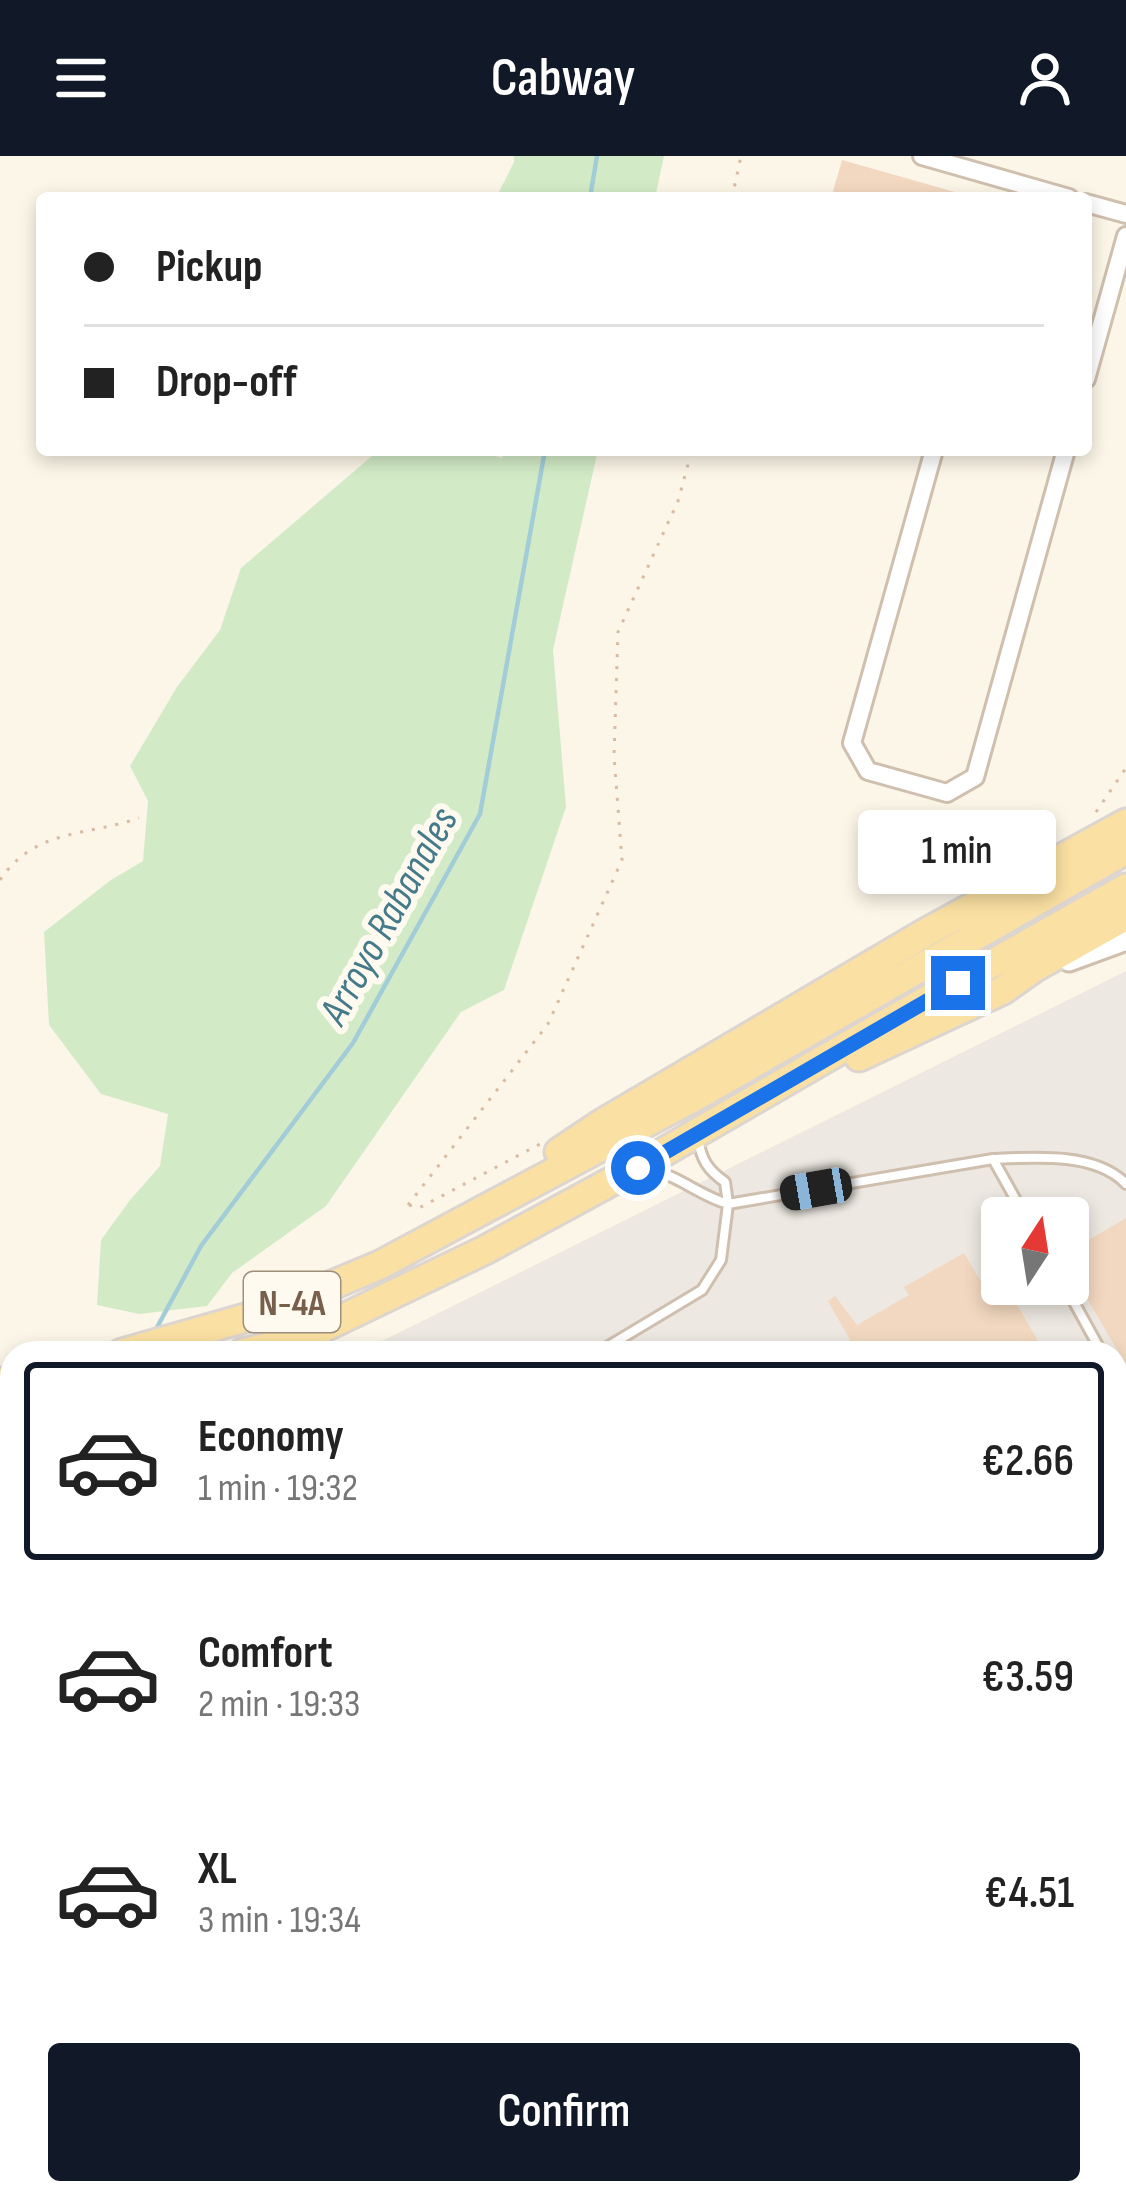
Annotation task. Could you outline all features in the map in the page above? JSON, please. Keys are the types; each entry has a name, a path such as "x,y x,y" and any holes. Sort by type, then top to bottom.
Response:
{"main road":[{"path":"925,933 1126,805"},
{"path":"380,1264 601,1124 925,933 1126,823"},
{"name":"N-4A","path":"168,1341 270,1311 380,1264 700,1094 1126,850"},
{"name":"N-4A","path":"292,1341 485,1250 638,1168 1126,889"},
{"path":"698,1133 1003,990 1126,916"},
{"path":"338,1341 485,1250"}],"street":[{"path":"922,156 1006,189"},
{"path":"1092,205 1126,214"},
{"path":"1092,358 1126,236"},
{"path":"932,456 852,743 868,771 947,793 974,777 1064,456"},
{"path":"1003,990 1126,939"}],"lane":[{"path":"617,1341 702,1290 721,1260 728,1204 725,1182 709,1170 700,1154 698,1133"},
{"path":"638,1168 666,1173 728,1204 993,1159 1078,1160 1119,1176 1126,1184"},
{"path":"993,1159 1014,1197"},
{"path":"1076,1305 1095,1341"}],"path":[{"path":"733,192 741,156"},
{"path":"554,1137 419,1208 408,1204 548,1024 622,860 614,756 618,632 678,501 690,456"},
{"path":"0,880 48,841 139,818"}],"shaded area":[{"path":"1126,971 1126,1341 382,1341"}],"green space":[{"path":"514,156 664,156 656,192 499,192"},
{"path":"372,456 597,456 553,650 566,807 504,990 461,1012 326,1206 232,1273 207,1306 139,1314 97,1305 101,1240 160,1166 168,1114 101,1094 49,1025 44,932 143,861 148,801 130,766 177,687 220,630 241,568"}],"building":[{"path":"842,160 955,192 833,192"},
{"path":"1126,1218 1126,1341 1112,1341 1089,1302 1089,1240"},
{"path":"964,1253 981,1282 981,1305 1017,1305 1038,1341 848,1341 828,1301 835,1296 857,1325 909,1295 904,1287"}],"waterway":[{"name":"Arroyo Rabanales","path":"591,192 597,156"},
{"name":"Arroyo Rabanales","path":"154,1333 201,1246 353,1043 480,814 544,456"}],"route":[{"path":"638,1168 958,983"}]}
